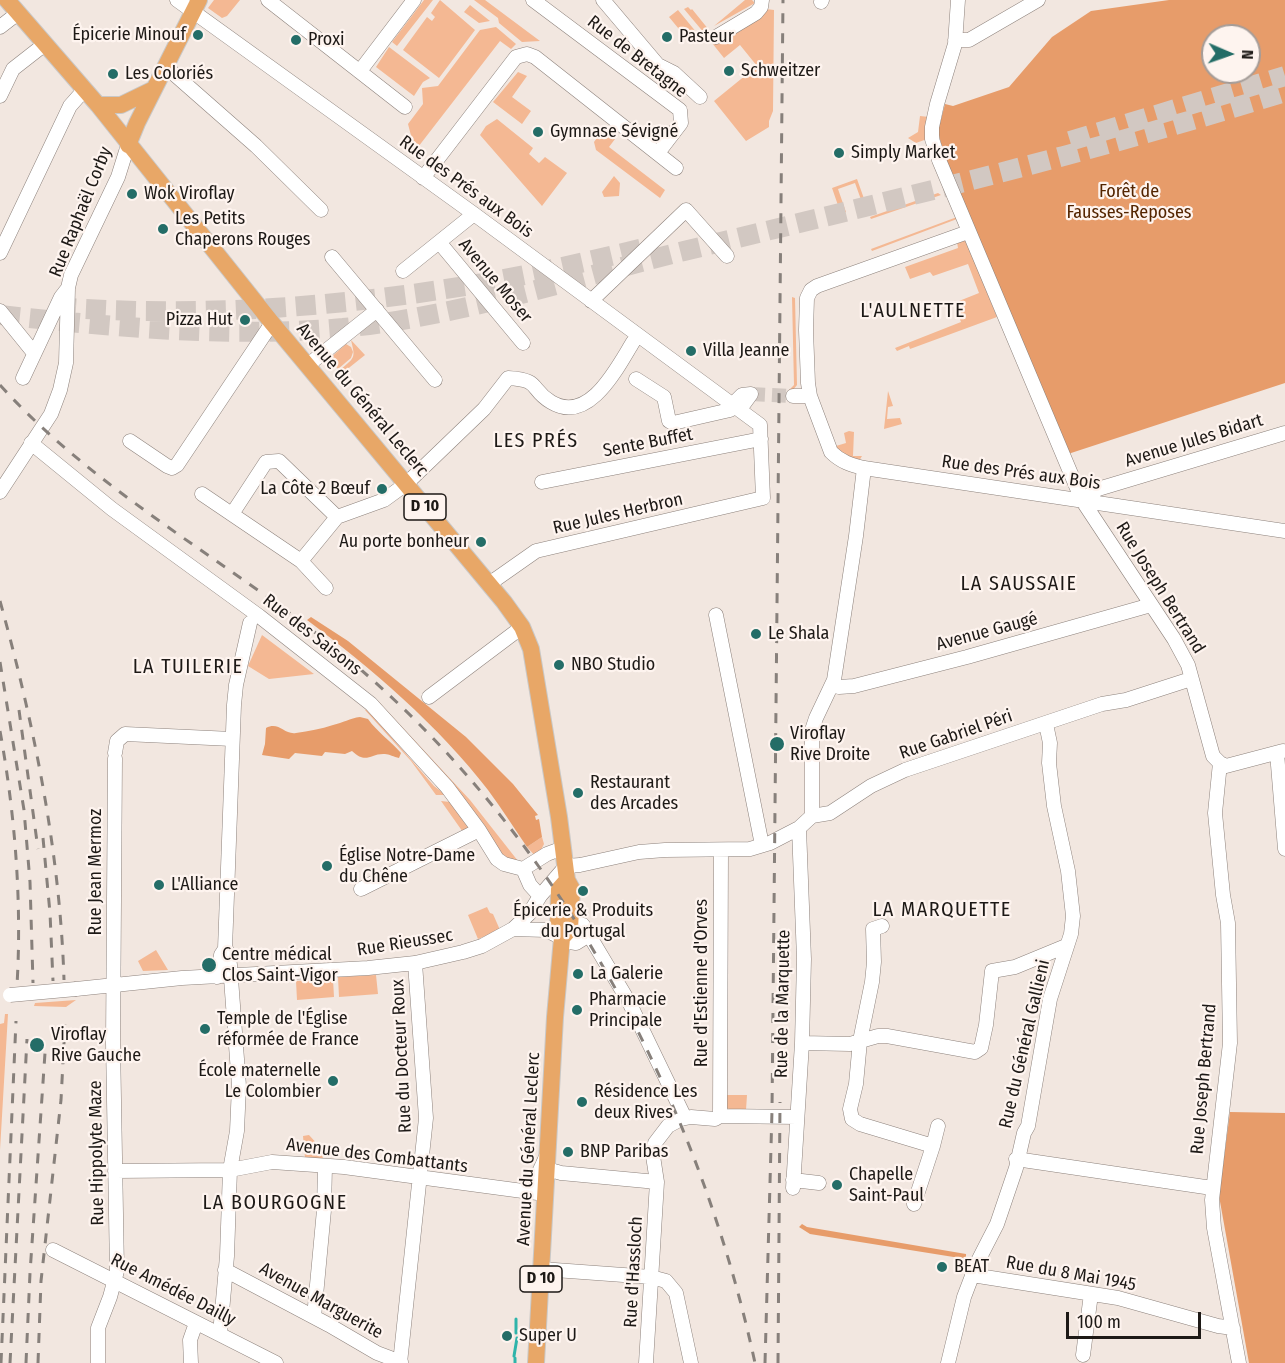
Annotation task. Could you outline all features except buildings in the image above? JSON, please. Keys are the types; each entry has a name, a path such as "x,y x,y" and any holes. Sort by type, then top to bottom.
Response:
{"main road":[{"name":"Avenue du Général Leclerc","path":"12,6 85,89 272,323 504,602 522,627 531,649 536,675 567,873 572,889 570,929 562,938"},
{"path":"128,145 136,123 197,6"},
{"path":"98,105 121,105 154,89"},
{"name":"Avenue du Général Leclerc","path":"536,1363 555,1017 562,938 558,928 560,889 567,873"}],"street":[{"name":"Rue des Prés aux Bois","path":"177,0 197,6 423,178 736,406 760,425 761,439"},
{"path":"268,0 405,107"},
{"path":"360,72 414,0"},
{"name":"Rue de Bretagne","path":"533,0 680,110 681,123 658,153"},
{"path":"603,0 658,65 674,73 700,98"},
{"path":"716,37 756,13 761,7 762,0"},
{"name":"Rue Joseph Bertrand","path":"958,0 955,40 937,104 932,139 968,232 1082,500 1174,639 1188,665 1213,756 1220,763 1215,813 1228,923 1230,1043 1212,1188 1213,1221 1239,1363"},
{"path":"955,40 969,40 1038,0"},
{"path":"0,27 12,6"},
{"path":"0,96 13,69 45,44"},
{"path":"423,178 516,57 526,54 535,57 676,168"},
{"path":"165,66 256,146 321,210"},
{"path":"0,253 70,106 85,89"},
{"name":"Rue Raphaël Corby","path":"0,492 51,414 60,390 66,363 68,288 71,275 118,177 128,145"},
{"path":"591,301 686,210 727,256"},
{"path":"403,271 474,214"},
{"name":"Rue des Prés aux Bois","path":"968,232 817,286 807,298 806,330 810,396 831,452 846,464 864,468 1285,531"},
{"name":"Avenue Moser","path":"439,242 523,343"},
{"path":"332,256 435,380"},
{"path":"22,378 61,297 68,288"},
{"path":"308,365 377,310"},
{"path":"0,311 34,353"},
{"path":"130,441 167,466 172,468 177,465 272,323"},
{"path":"301,561 337,517 384,500 406,484 484,410 508,378 524,379 533,383 549,402 558,406 581,406 600,391 633,342"},
{"path":"636,380 663,397 669,421 673,423 730,411 736,406"},
{"path":"794,396 810,396"},
{"name":"Avenue Jules Bidart","path":"1082,500 1098,489 1285,433"},
{"name":"Sente Buffet","path":"542,482 761,439"},
{"name":"Rue Jules Herbron","path":"489,584 536,551 763,498 761,439"},
{"name":"Rue des Saisons","path":"31,442 112,509 259,616 371,704 447,787 497,859 504,864 523,869"},
{"path":"22,457 48,457"},
{"path":"232,514 266,462 272,460 279,461 337,517"},
{"path":"812,816 812,734 816,718 833,685 864,468"},
{"path":"202,494 301,561 326,588"},
{"name":"Avenue Gaugé","path":"833,685 854,686 1151,605"},
{"path":"716,615 762,845"},
{"path":"220,1334 230,1170 237,1131 239,1086 224,977 228,952 225,949 232,739 236,685 250,623"},
{"path":"429,697 522,627"},
{"name":"Rue Gabriel Péri","path":"567,873 580,865 639,852 739,850 762,845 799,828 812,816 830,813 871,786 905,770 1102,704 1126,700 1191,679"},
{"name":"Rue du Général Gallieni","path":"948,1363 964,1297 997,1224 1016,1168 1016,1159 1028,1126 1050,999 1071,934 1073,916 1068,871 1054,806 1047,724"},
{"name":"Rue Jean Mermoz","path":"114,986 115,755 117,741 125,734 232,739"},
{"path":"1220,763 1226,766 1281,752 1285,849"},
{"name":"Rue de la Marquette","path":"799,828 804,956 802,1043 793,1184 819,1184"},
{"path":"361,889 479,830"},
{"path":"540,896 530,885 523,869 563,848"},
{"name":"Rue d'Estienne d'Orves","path":"720,1116 721,850"},
{"name":"Rue Rieussec","path":"5,996 182,978 368,968 415,963 482,946 513,929 529,914 540,896 567,873"},
{"path":"570,923 583,925 590,935 639,1022 685,1118"},
{"path":"882,926 873,929 872,982 850,1109 852,1119 860,1124 933,1146"},
{"path":"513,929 546,930 576,943 590,935"},
{"path":"802,1043 838,1044 887,1036 975,1052 981,1048 986,1025 992,971 1016,967 1066,946"},
{"name":"Rue du Docteur Roux","path":"400,1363 426,1118 415,963"},
{"name":"Rue Hippolyte Maze","path":"98,1363 98,1329 117,1272 114,986"},
{"path":"526,1191 547,1162 561,1173 657,1182 653,1156 655,1143 668,1126 685,1118 797,1117"},
{"path":"914,1204 938,1126"},
{"path":"1016,1159 1212,1188"},
{"name":"Avenue des Combattants","path":"115,1172 230,1170 272,1162 420,1177 545,1194"},
{"path":"314,1317 324,1210 325,1166"},
{"name":"Rue d'Hassloch","path":"646,1363 657,1182"},
{"name":"Rue Amédée Dailly","path":"53,1250 276,1363"},
{"path":"541,1269 651,1277 666,1281 676,1293 691,1363"},
{"name":"Avenue Marguerite","path":"225,1270 377,1353 400,1363"},
{"name":"Rue du 8 Mai 1945","path":"972,1275 1118,1298 1218,1326 1233,1328"},
{"path":"1083,1355 1091,1294"},
{"path":"192,1363 190,1340 196,1323"}],"shaded area":[{"path":"214,0 240,0 227,16 222,18 208,8"},
{"path":"424,0 433,0 397,46 392,42"},
{"path":"440,0 475,30 439,78 403,50 427,17 432,21 435,17 431,13"},
{"path":"474,0 485,0 540,41 522,42 499,23 498,18"},
{"path":"745,0 752,0 755,3 714,26"},
{"path":"470,5 490,21 479,23 464,12"},
{"path":"688,7 709,30 705,34 684,9"},
{"path":"766,9 774,10 773,111 769,127 746,141 714,101 757,66 740,45 724,58 708,38"},
{"path":"678,10 697,33 688,40 669,17"},
{"path":"496,27 516,44 511,49 500,41 415,151 408,124 423,104 422,88 438,86 480,30"},
{"path":"389,47 430,78 423,82 414,96 376,67"},
{"path":"518,72 527,76 512,97 531,111 522,124 493,102"},
{"path":"920,116 929,117 927,139 916,143 908,138 918,132"},
{"path":"497,119 533,148 529,154 539,163 545,157 567,173 542,206 480,135 486,126"},
{"path":"602,131 604,135 608,134 615,139 609,147 665,190 660,198 596,150 594,142"},
{"path":"614,176 620,183 619,196 604,197 602,192"},
{"path":"857,179 867,207 864,208 855,183 838,189 846,212 841,214 832,188"},
{"path":"938,193 941,195 871,219 870,217"},
{"path":"957,217 957,219 872,251 871,249"},
{"path":"966,240 997,317 910,349 909,346 897,351 895,348 961,322 954,303 979,293 968,264 933,276 930,272 910,279 905,267 958,248 957,242"},
{"path":"792,297 795,298 797,385 793,390 789,390 794,385"},
{"path":"351,340 365,355 340,375 341,369 353,356"},
{"path":"346,344 353,352 351,358 338,369 329,359"},
{"path":"888,391 893,406 888,407 887,419 900,418 902,424 884,429"},
{"path":"854,432 853,456 862,456 859,461 840,454 836,446 846,443 844,433"},
{"path":"262,635 314,674 269,679 248,666"},
{"path":"378,701 470,800 518,861 505,861 376,702"},
{"path":"367,709 434,786 446,795 436,795 411,761 365,710"},
{"path":"441,801 450,802 470,830 465,835"},
{"path":"542,837 544,844 537,858 527,847"},
{"path":"487,907 500,930 478,939 468,915"},
{"path":"156,950 168,970 143,971 138,961"},
{"path":"376,975 378,994 339,997 338,977"},
{"path":"333,979 334,997 297,1000 296,981"},
{"path":"76,1000 66,1007 34,1006 35,1003"},
{"path":"5,1014 8,1014 0,1150 0,1024 4,1023"},
{"path":"723,1095 747,1095 746,1110 727,1108"},
{"path":"309,1135 319,1146 323,1158 305,1158 303,1136"}],"green space":[{"name":"Forêt de Fausses-Reposes","path":"1169,0 1285,0 1285,383 1068,454 946,164 938,131 945,104 953,106 1009,87 1052,37 1091,11"},
{"path":"311,617 348,641 466,737 513,784 538,815 535,816 536,820 539,819 542,837 527,847 488,790 448,743 379,678 307,620"},
{"path":"360,717 368,719 401,753 399,758 380,754 365,758 352,751 345,754 325,752 322,756 295,753 289,759 262,755 266,728 271,726 296,733 324,728"},
{"path":"1230,1112 1285,1113 1285,1363 1249,1363 1219,1196"},
{"path":"802,1224 807,1227 966,1254 966,1259 810,1234 799,1227"}],"waterway":[{"path":"516,1319 516,1333"},
{"path":"514,1356 517,1338"},
{"path":"515,1358 515,1363"}],"tunnel":[{"path":"1070,141 1285,76"},
{"path":"0,315 171,330 257,332 343,328 430,315 986,176 1211,115 1285,92"},
{"path":"56,307 217,311 324,304 483,283 648,247"},
{"path":"751,394 793,396"}],"railway":[{"path":"765,1363 772,1111 783,0"},
{"path":"0,385 78,459 336,649 414,719 485,796 549,881 605,970 654,1065 696,1162 729,1262 755,1363"},
{"path":"0,601 24,694 51,836 64,980"},
{"path":"0,662 24,810 30,882 33,983"},
{"path":"19,710 38,849"},
{"path":"0,731 10,794 16,858 19,922 17,985"},
{"path":"43,838 53,981"},
{"path":"1,1363 16,1021"},
{"path":"38,1363 41,1281 61,1100 65,1024"},
{"path":"10,1363 27,1039"},
{"path":"26,1363 45,1053"},
{"path":"778,1363 780,1102"}],"place":[{"name":"Épicerie Minouf","path":"198,35"},
{"name":"Pasteur","path":"667,37"},
{"name":"Proxi","path":"296,40"},
{"name":"Schweitzer","path":"729,71"},
{"name":"Les Coloriés","path":"113,74"},
{"name":"Gymnase Sévigné","path":"538,132"},
{"name":"Simply Market","path":"839,153"},
{"name":"Wok Viroflay","path":"132,194"},
{"name":"Les Petits Chaperons Rouges","path":"163,229"},
{"name":"Pizza Hut","path":"245,320"},
{"name":"Villa Jeanne","path":"691,351"},
{"name":"La Côte 2 Bœuf","path":"382,489"},
{"name":"Au porte bonheur","path":"481,542"},
{"name":"Le Shala","path":"756,634"},
{"name":"NBO Studio","path":"559,665"},
{"name":"Viroflay Rive Droite","path":"777,744"},
{"name":"Restaurant des Arcades","path":"578,793"},
{"name":"Église Notre-Dame du Chêne","path":"327,866"},
{"name":"L'Alliance","path":"159,885"},
{"name":"Épicerie & Produits du Portugal","path":"583,891"},
{"name":"Centre médical Clos Saint-Vigor","path":"209,965"},
{"name":"La Galerie","path":"578,974"},
{"name":"Pharmacie Principale","path":"577,1010"},
{"name":"Temple de l'Église réformée de France","path":"205,1029"},
{"name":"Viroflay Rive Gauche","path":"37,1045"},
{"name":"École maternelle Le Colombier","path":"333,1081"},
{"name":"Résidence Les deux Rives","path":"582,1102"},
{"name":"BNP Paribas","path":"568,1152"},
{"name":"Chapelle Saint-Paul","path":"837,1185"},
{"name":"BEAT","path":"942,1267"},
{"name":"Super U","path":"507,1336"}],"district":[{"name":"L'AULNETTE","path":"913,311"},
{"name":"LES PRÉS","path":"536,441"},
{"name":"LA SAUSSAIE","path":"1019,584"},
{"name":"LA TUILERIE","path":"188,667"},
{"name":"LA MARQUETTE","path":"942,910"},
{"name":"LA BOURGOGNE","path":"275,1203"}]}
